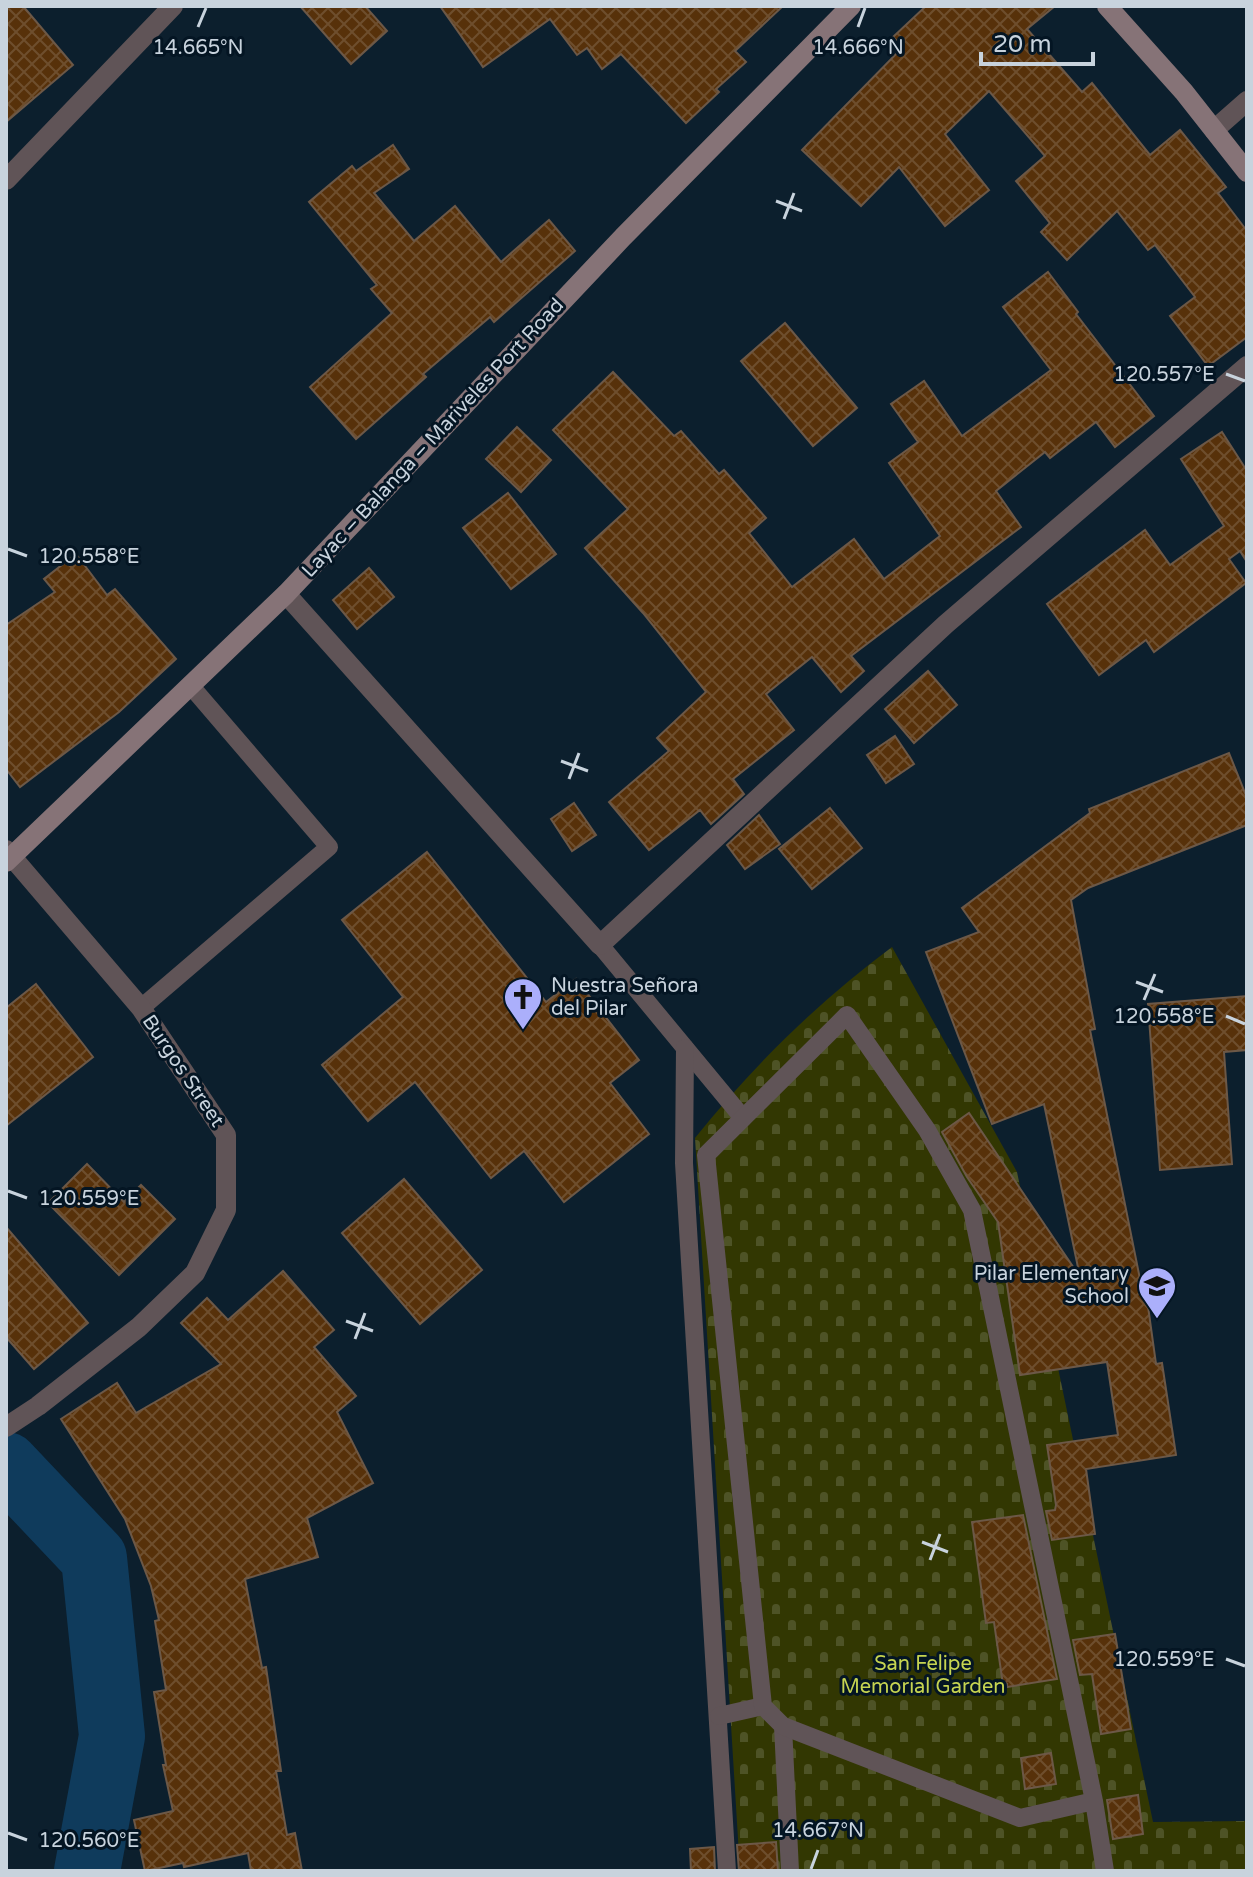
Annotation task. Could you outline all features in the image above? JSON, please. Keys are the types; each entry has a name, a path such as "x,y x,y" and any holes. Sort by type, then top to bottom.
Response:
{"main road":[{"name":"Layac – Balanga – Mariveles Port Road","path":"7,857 286,594 623,237 851,6"},
{"path":"1107,6 1184,92 1247,172"}],"street":[{"path":"6,180 173,6"},
{"path":"1214,130 1247,101"},
{"path":"286,594 600,945 946,624 1247,366"},
{"name":"Burgos Street","path":"6,1427 38,1406 139,1327 195,1273 226,1210 226,1135 141,1008 7,857"}],"lane":[{"path":"141,1008 329,847 190,685"},
{"path":"600,945 743,1118"},
{"path":"1094,1801 1020,1818 783,1726 763,1706 706,1155 847,1015 927,1130 972,1210 1094,1801 1105,1871"},
{"path":"685,1048 684,1163 727,1871"},
{"path":"719,1716 763,1706"},
{"path":"783,1726 790,1871"}],"green space":[{"name":"San Felipe Memorial Garden","path":"892,947 1017,1172 1153,1822 1247,1821 1247,1871 740,1871 695,1138 788,1036 838,990"}],"building":[{"path":"6,6 23,6 73,65 6,122"},
{"path":"300,6 365,6 387,31 351,64"},
{"path":"440,6 783,6 735,51 746,62 716,89 719,92 686,123 621,54 602,69 587,48 577,55 550,19 483,67"},
{"path":"926,6 1055,6 1027,29 1082,92 1092,83 1150,155 1180,130 1226,187 1218,193 1247,231 1247,337 1208,366 1170,316 1195,297 1155,245 1148,250 1117,211 1067,260 1041,232 1050,223 1016,181 1045,156 989,91 945,134 989,190 945,226 899,167 861,206 802,150 903,47 893,37"},
{"path":"393,145 409,169 374,193 414,241 455,206 501,262 549,220 575,251 494,322 490,317 423,374 426,377 356,439 310,387 392,313 371,289 377,285 309,202 352,166 356,171"},
{"path":"1048,272 1154,416 1115,447 1096,422 1050,458 1045,452 996,491 1021,527 851,656 864,671 841,692 812,657 766,694 794,730 733,779 744,794 711,824 700,810 649,850 609,802 669,751 657,738 706,692 643,613 585,548 628,509 553,430 613,372 674,436 681,431 719,474 724,470 766,518 749,533 792,587 854,539 884,579 940,536 889,463 918,442 891,404 924,381 962,436 1051,370 1003,307"},
{"path":"785,323 857,408 813,446 741,361"},
{"path":"517,427 551,460 521,492 486,459"},
{"path":"1222,432 1247,471 1247,562 1240,551 1229,559 1246,583 1154,652 1146,640 1099,675 1047,604 1145,530 1170,565 1224,526 1181,459"},
{"path":"508,493 556,554 511,589 463,528"},
{"path":"76,554 107,595 115,589 176,659 119,712 20,787 6,769 6,625 55,592 44,579"},
{"path":"369,568 394,597 357,629 333,600"},
{"path":"928,671 957,705 914,743 885,709"},
{"path":"895,736 914,764 886,783 867,755"},
{"path":"1229,753 1247,798 1247,825 1088,888 1071,900 1095,1029 1090,1030 1144,1299 1147,1299 1156,1364 1162,1363 1176,1455 1086,1469 1095,1534 1052,1540 1046,1511 1055,1510 1056,1505 1047,1445 1118,1435 1107,1362 1020,1375 998,1222 967,1177 942,1132 969,1113 1080,1277 1044,1104 992,1124 926,952 979,932 962,908 1090,813 1089,809"},
{"path":"574,803 596,835 572,851 551,819"},
{"path":"830,808 862,848 812,889 779,849"},
{"path":"759,815 780,844 745,869 727,845"},
{"name":"Nuestra Señora del Pilar","path":"427,852 546,1002 576,979 639,1060 610,1083 649,1134 564,1202 524,1151 491,1178 415,1082 368,1121 322,1065 403,997 342,920"},
{"path":"36,984 93,1057 6,1126 6,1008"},
{"path":"1247,996 1247,1050 1224,1052 1232,1164 1160,1170 1148,1004"},
{"path":"87,1164 124,1202 141,1185 175,1219 119,1275 48,1203"},
{"path":"404,1179 482,1270 420,1324 342,1233"},
{"path":"6,1227 88,1323 34,1369 6,1337"},
{"path":"283,1271 334,1330 314,1347 356,1396 337,1412 373,1483 307,1518 318,1557 245,1579 262,1668 266,1667 281,1771 276,1771 287,1835 295,1833 302,1871 251,1871 248,1853 184,1867 183,1863 145,1871 134,1820 173,1811 163,1765 166,1765 154,1692 166,1690 155,1621 159,1620 151,1586 125,1519 61,1419 117,1383 136,1413 221,1364 181,1323 207,1298 228,1320"},
{"path":"1023,1515 1057,1679 1007,1687 1007,1684 1003,1685 994,1622 986,1623 972,1522"},
{"path":"1115,1634 1131,1729 1101,1734 1092,1674 1080,1675 1073,1640"},
{"path":"1051,1753 1056,1784 1025,1789 1021,1758"},
{"path":"1138,1795 1143,1834 1113,1839 1107,1800"},
{"path":"776,1842 778,1871 739,1871 737,1845"},
{"path":"714,1847 715,1871 691,1871 690,1849"}],"waterway":[{"path":"6,1465 94,1558 112,1736 87,1871"}],"place":[{"name":"Nuestra Señora del Pilar","path":"523,1031"},
{"name":"Pilar Elementary School","path":"1157,1320"}]}
